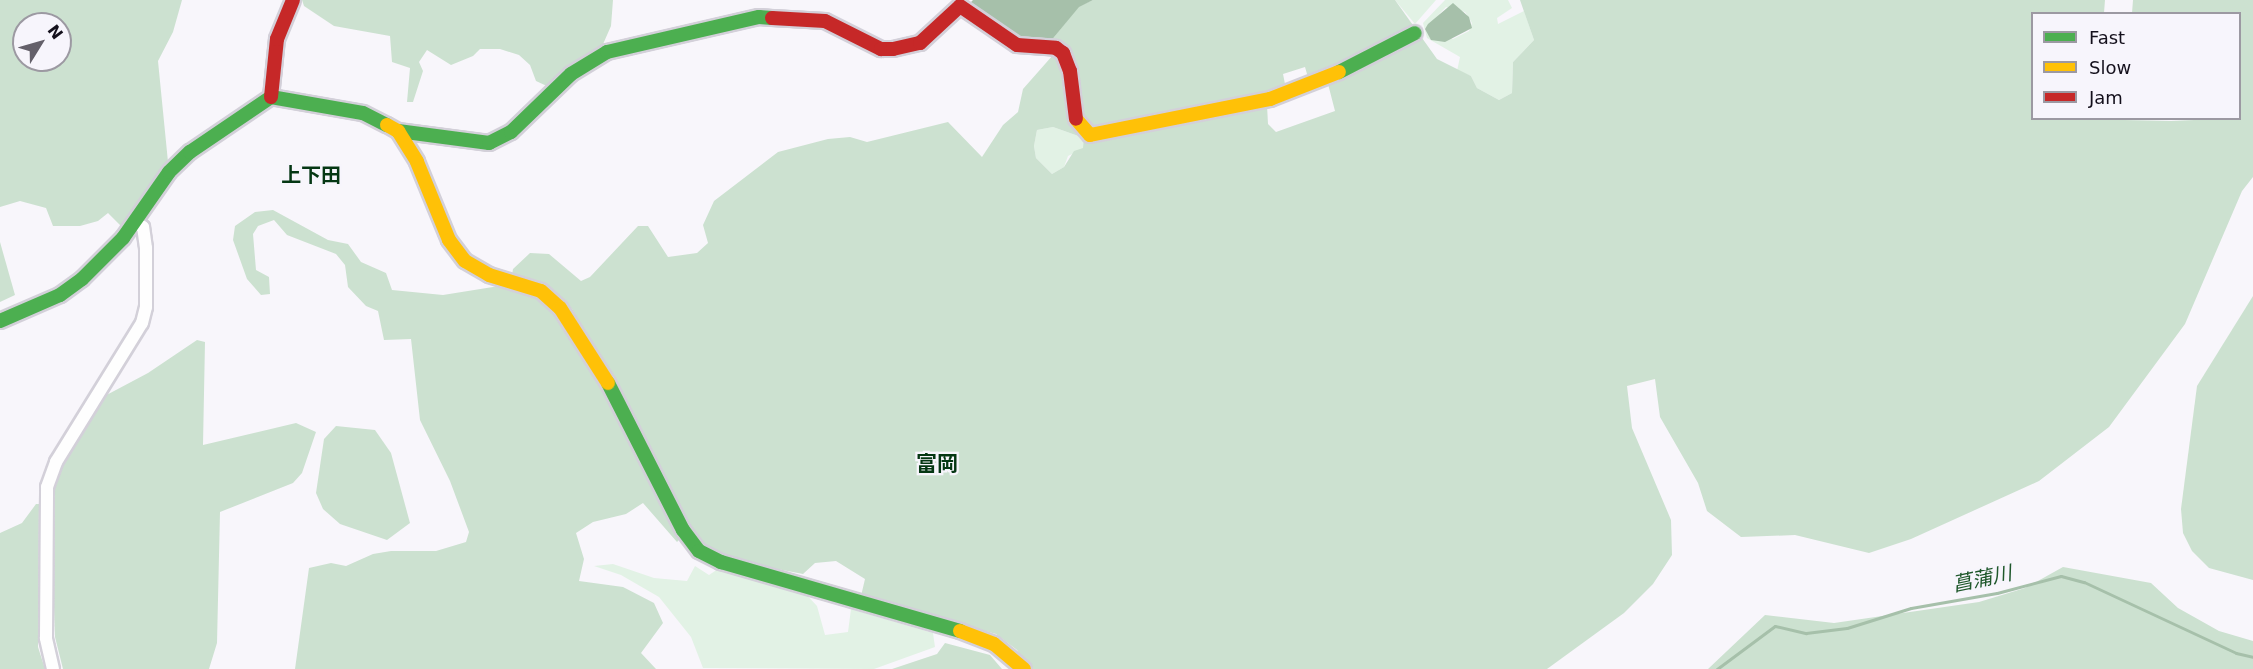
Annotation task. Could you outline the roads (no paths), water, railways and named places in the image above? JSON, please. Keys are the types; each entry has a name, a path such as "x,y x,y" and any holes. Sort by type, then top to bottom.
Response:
{"street":[{"path":"271,97 277,39 293,0"},
{"path":"0,321 60,295 105,260 169,172 190,152 271,97 363,113 398,131 489,143 511,132 571,74 607,52 759,17 825,21 881,49 893,50 920,43 960,6 1017,45 1056,48 1063,53 1070,71 1077,122 1090,135 1270,99 1320,82 1415,33"},
{"path":"398,131 417,162 456,252 477,270 541,291 572,324 601,370 683,530 699,551 721,562 964,632 994,644 1024,669"},
{"path":"53,669 46,638 46,487 56,462 142,323 146,307 146,248 143,227 134,222"}],"waterway":[{"name":"菖蒲川","path":"1717,669 1775,626 1806,633 1847,628 1911,608 1997,593 2061,576 2084,582 2236,653 2253,657"}],"district":[{"name":"上下田","path":"311,175"},
{"name":"富岡","path":"937,464"}]}
